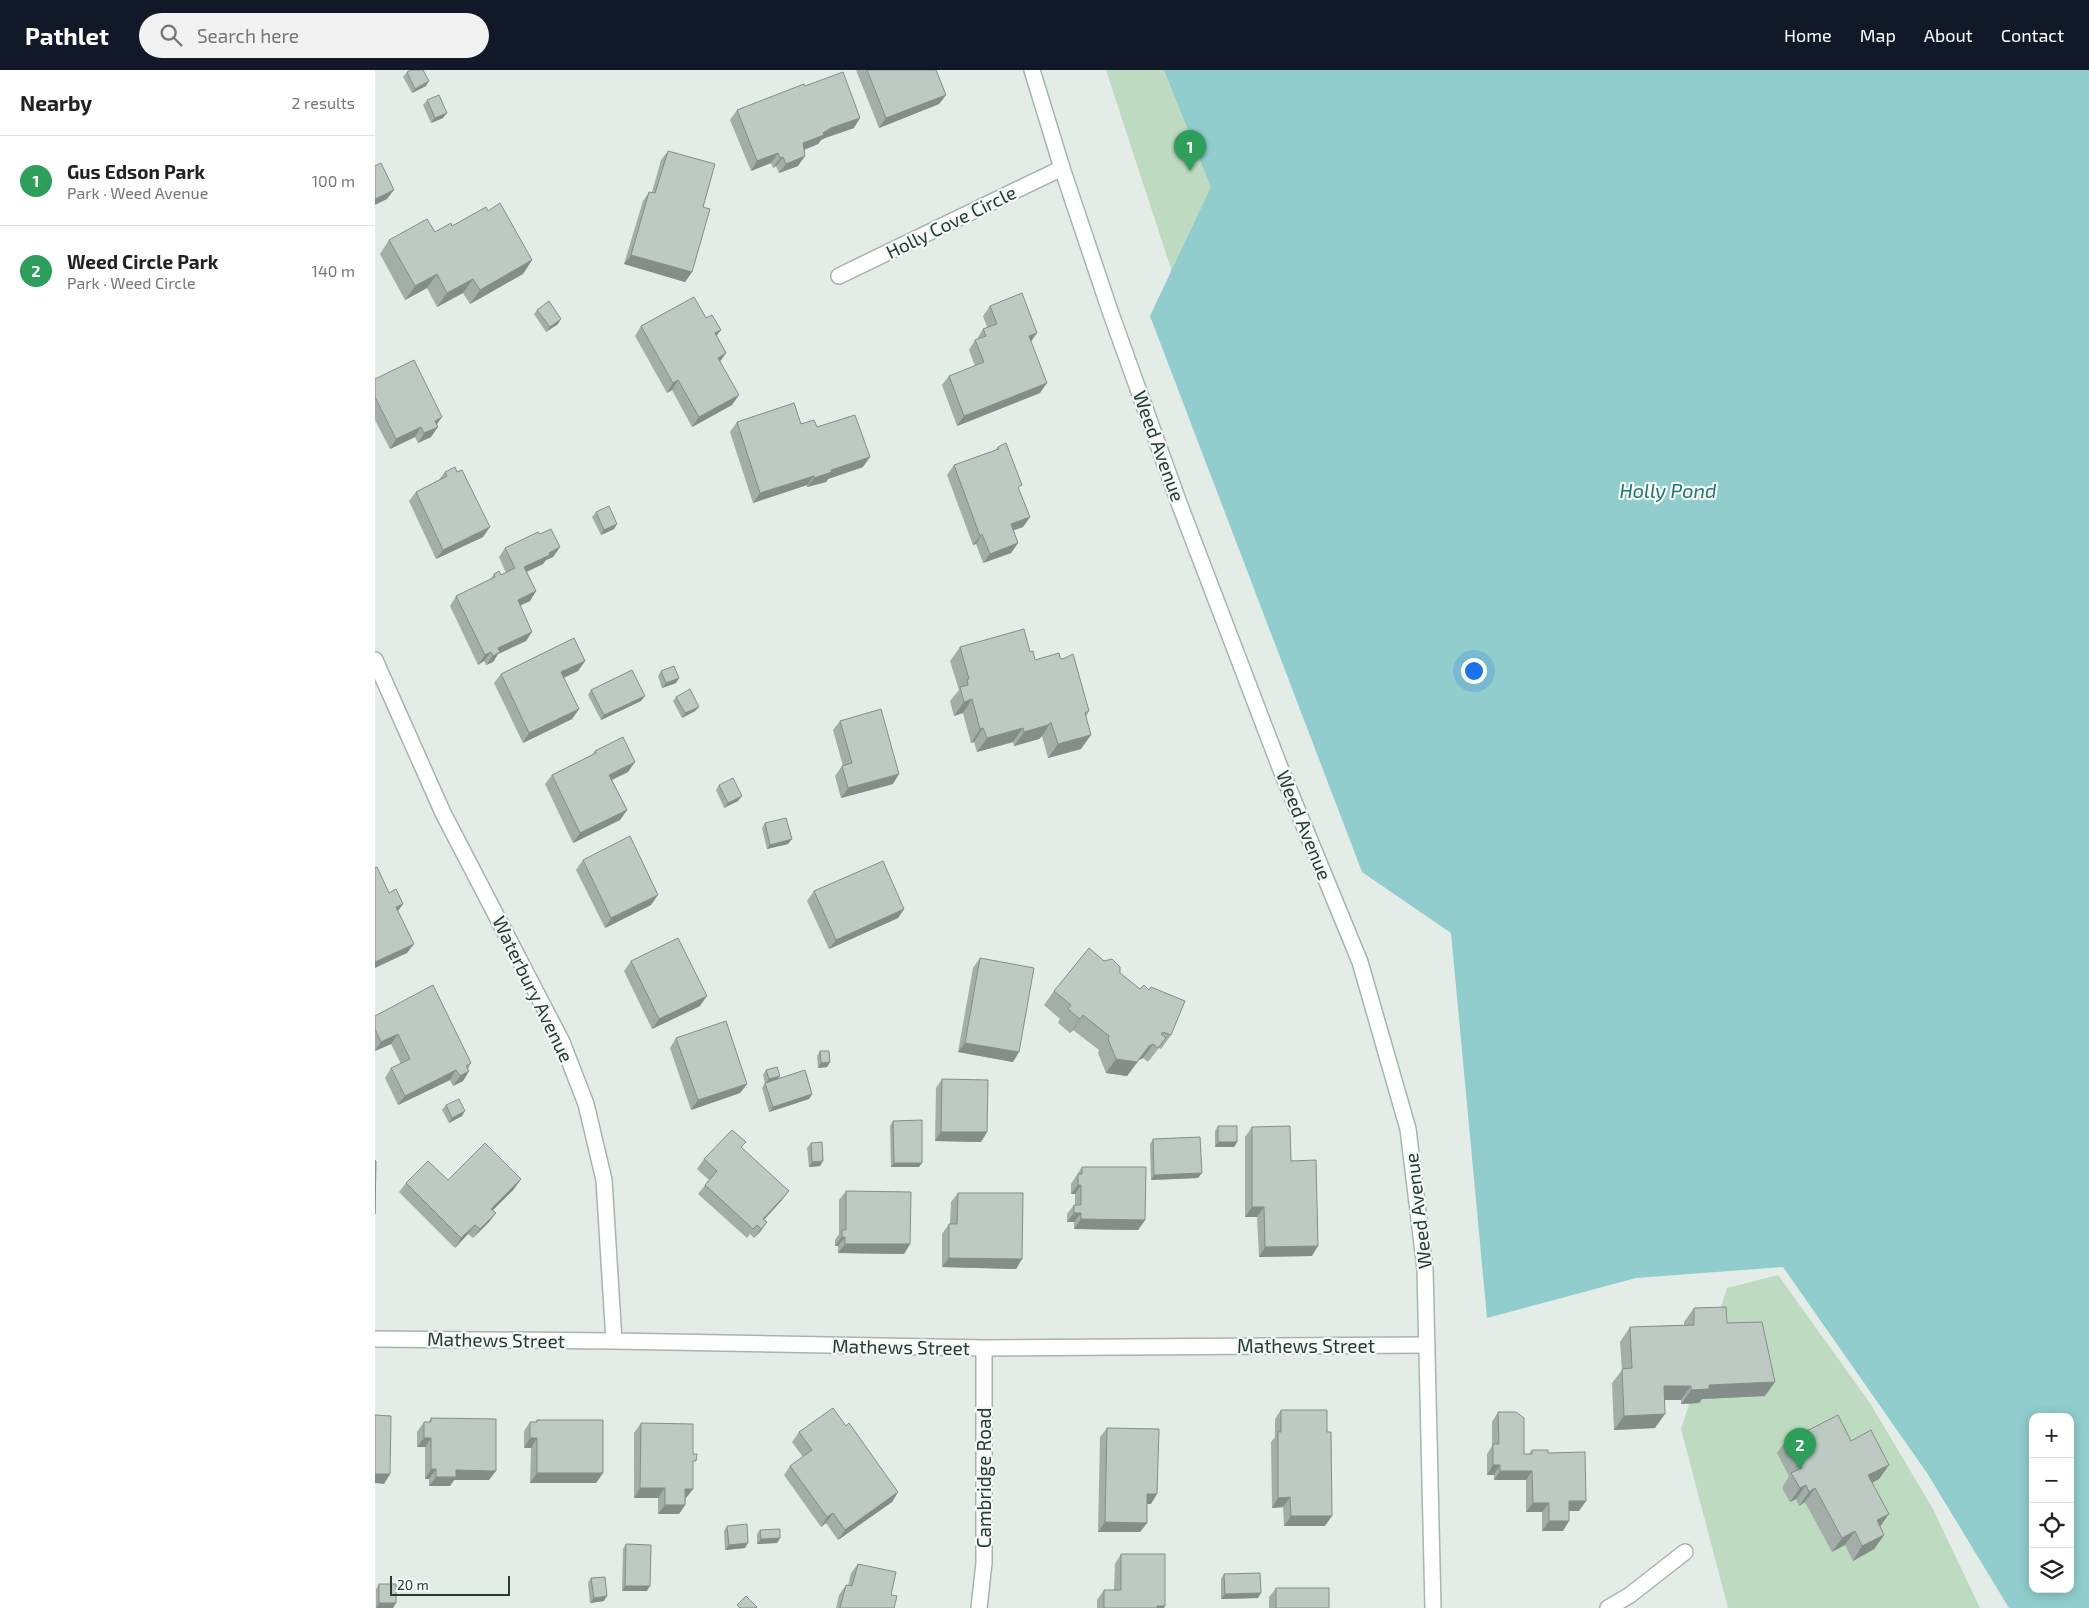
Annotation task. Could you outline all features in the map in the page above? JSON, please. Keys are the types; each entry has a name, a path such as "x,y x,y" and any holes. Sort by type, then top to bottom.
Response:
{"street":[{"name":"Weed Avenue","path":"1032,70 1062,168 1110,311 1179,503 1281,770 1360,962 1408,1129 1425,1269 1433,1608"},
{"name":"Holly Cove Circle","path":"839,276 1062,168"},
{"name":"Waterbury Avenue","path":"375,660 443,813 562,1042 586,1104 604,1180 614,1341"},
{"name":"Mathews Street","path":"375,1339 614,1341 984,1348 1427,1345"},
{"name":"Cambridge Road","path":"979,1608 984,1563 984,1348"},
{"path":"1607,1608 1629,1595 1685,1552"}],"green space":[{"path":"1106,70 1232,70 1206,376"},
{"path":"1778,1275 1870,1403 1933,1509 1980,1608 1728,1608 1681,1429 1727,1288"}],"water":[{"name":"Holly Pond","path":"1164,70 2089,70 2089,1608 2009,1608 1927,1473 1783,1267 1636,1278 1487,1318 1451,933 1362,872 1150,316 1211,187"}],"building":[{"path":"423,70 429,81 415,89 407,72"},
{"path":"867,70 936,70 946,95 886,118"},
{"path":"843,72 860,118 831,128 823,133 824,135 803,143 805,156 786,164 783,157 780,158 778,153 757,161 737,110 804,84 805,86"},
{"path":"439,95 447,113 435,118 427,100"},
{"path":"668,151 715,164 703,207 710,209 692,272 631,255 649,192 655,193"},
{"path":"381,163 394,190 375,199 375,166"},
{"path":"500,203 532,260 480,290 473,279 447,293 437,274 415,286 389,240 427,219 435,232 451,223 452,226 486,207 488,211"},
{"path":"1022,293 1037,333 1029,336 1047,383 964,416 949,376 984,362 975,340 986,336 983,329 997,324 990,306"},
{"path":"694,297 706,318 712,315 721,330 715,333 726,353 718,358 739,395 699,417 678,380 673,383 641,326"},
{"path":"549,301 561,319 550,327 537,310"},
{"path":"414,360 442,417 435,421 438,427 424,433 421,427 396,439 375,397 375,379"},
{"path":"794,403 801,424 814,420 817,427 855,415 870,457 831,470 832,472 814,478 814,476 760,493 737,422"},
{"path":"1006,443 1022,485 1018,487 1030,517 1011,524 1018,543 990,554 982,534 980,536 954,465 999,449 998,447"},
{"path":"455,467 457,472 462,470 490,527 443,550 416,492 447,476 445,472"},
{"path":"609,506 617,524 604,530 596,512"},
{"path":"551,529 560,547 549,553 550,555 524,567 536,591 518,600 532,632 498,648 500,652 493,656 491,652 485,655 456,596 495,577 494,574 499,571 501,575 515,568 505,548 538,532 540,534"},
{"path":"1024,629 1030,652 1033,651 1035,660 1059,653 1060,658 1063,659 1073,654 1089,711 1085,713 1091,735 1058,744 1051,722 1048,725 1024,732 1023,728 987,738 983,728 980,729 972,699 964,702 960,687 968,685 967,679 969,679 960,647"},
{"path":"574,638 585,661 561,672 579,709 529,733 501,674"},
{"path":"674,666 679,678 666,683 661,671"},
{"path":"632,670 645,696 604,715 591,690"},
{"path":"690,689 699,707 685,713 676,697"},
{"path":"881,709 899,774 848,788 842,766 852,763 840,721"},
{"path":"623,737 635,762 609,775 627,810 580,833 552,775"},
{"path":"733,778 742,796 728,803 719,785"},
{"path":"786,818 792,839 770,845 765,823"},
{"path":"630,836 658,895 611,918 583,860"},
{"path":"883,861 904,909 836,940 814,891"},
{"path":"377,867 389,893 396,889 403,904 396,907 414,944 375,962 375,868"},
{"path":"678,938 707,996 659,1019 631,961"},
{"path":"1089,948 1104,961 1112,959 1120,967 1120,973 1140,989 1144,985 1149,990 1151,987 1185,1001 1171,1035 1163,1032 1161,1034 1166,1038 1158,1048 1153,1044 1149,1046 1137,1062 1116,1059 1108,1039 1109,1036 1083,1015 1080,1019 1068,1009 1071,1005 1054,991"},
{"path":"980,958 1034,968 1019,1052 965,1043"},
{"path":"433,985 471,1063 466,1066 469,1071 460,1076 456,1070 405,1096 391,1068 410,1059 398,1034 381,1042 375,1029 375,1016"},
{"path":"726,1021 747,1084 698,1100 676,1038"},
{"path":"820,1051 829,1051 830,1062 821,1063"},
{"path":"777,1067 780,1076 769,1079 766,1070"},
{"path":"805,1070 812,1094 773,1107 765,1083"},
{"path":"942,1079 988,1080 987,1132 941,1132"},
{"path":"459,1099 465,1111 452,1118 446,1105"},
{"path":"922,1120 922,1163 894,1163 893,1121"},
{"path":"1218,1126 1237,1126 1237,1142 1218,1142"},
{"path":"1290,1126 1291,1161 1316,1160 1318,1246 1265,1247 1264,1207 1252,1207 1252,1127"},
{"path":"732,1130 746,1142 741,1147 789,1191 763,1219 767,1222 761,1229 757,1225 753,1229 705,1185 717,1171 704,1159"},
{"path":"1200,1137 1202,1173 1154,1175 1153,1139"},
{"path":"822,1142 823,1161 812,1162 811,1143"},
{"path":"485,1143 521,1179 491,1209 496,1213 480,1229 475,1225 461,1238 406,1183 428,1161 448,1180"},
{"path":"375,1160 376,1161 375,1214"},
{"path":"1082,1167 1146,1167 1145,1220 1081,1219 1081,1213 1074,1213 1074,1205 1081,1205 1081,1185 1078,1185 1078,1174 1082,1174"},
{"path":"846,1191 911,1192 910,1244 845,1244 842,1230 846,1230"},
{"path":"958,1193 1023,1193 1022,1259 949,1258 949,1224 957,1224"},
{"path":"1726,1307 1727,1323 1762,1322 1775,1382 1709,1385 1709,1389 1691,1390 1691,1386 1664,1386 1665,1414 1624,1416 1622,1369 1632,1368 1630,1327 1694,1325 1694,1308"},
{"path":"833,1408 846,1426 849,1423 898,1492 845,1530 833,1513 827,1517 790,1466 812,1450 799,1432"},
{"path":"1281,1410 1327,1410 1327,1432 1331,1432 1332,1516 1291,1516 1290,1497 1278,1498 1278,1432 1281,1432"},
{"path":"1498,1412 1516,1412 1524,1418 1524,1454 1532,1454 1532,1450 1548,1450 1548,1453 1585,1452 1586,1501 1569,1501 1569,1521 1549,1521 1549,1503 1533,1503 1532,1471 1500,1471 1500,1465 1493,1465 1493,1444 1499,1444"},
{"path":"375,1415 391,1416 390,1474 375,1474"},
{"path":"1838,1415 1851,1441 1871,1430 1889,1465 1868,1475 1889,1514 1877,1520 1884,1535 1862,1546 1855,1531 1842,1538 1815,1488 1809,1492 1806,1485 1800,1488 1791,1473 1802,1468 1787,1439 1794,1435 1795,1437"},
{"path":"431,1418 496,1419 496,1471 456,1470 456,1477 436,1477 436,1469 431,1469 431,1438 424,1438 424,1422 431,1422"},
{"path":"537,1420 603,1420 603,1473 537,1473 537,1438 530,1438 530,1422 537,1422"},
{"path":"641,1423 693,1424 693,1454 697,1454 696,1461 693,1461 693,1489 685,1489 685,1505 665,1505 665,1488 640,1488"},
{"path":"1107,1428 1159,1429 1157,1494 1147,1494 1147,1523 1105,1522"},
{"path":"747,1524 748,1543 729,1545 727,1526"},
{"path":"780,1529 780,1538 761,1539 760,1530"},
{"path":"626,1544 651,1545 650,1586 625,1586"},
{"path":"1121,1554 1165,1554 1165,1606 1157,1606 1157,1608 1104,1608 1104,1590 1121,1590"},
{"path":"858,1564 896,1572 891,1595 897,1596 894,1608 840,1608 846,1585 852,1586"},
{"path":"1260,1573 1261,1593 1225,1594 1224,1574"},
{"path":"605,1577 607,1596 594,1598 591,1578"},
{"path":"379,1584 396,1584 396,1603 379,1603"},
{"path":"1276,1588 1329,1588 1329,1608 1276,1608"},
{"path":"746,1596 756,1608 740,1608 737,1605"}],"place":[{"name":"Gus Edson Park","path":"1190,171"},
{"name":"Weed Circle Park","path":"1800,1469"}]}
